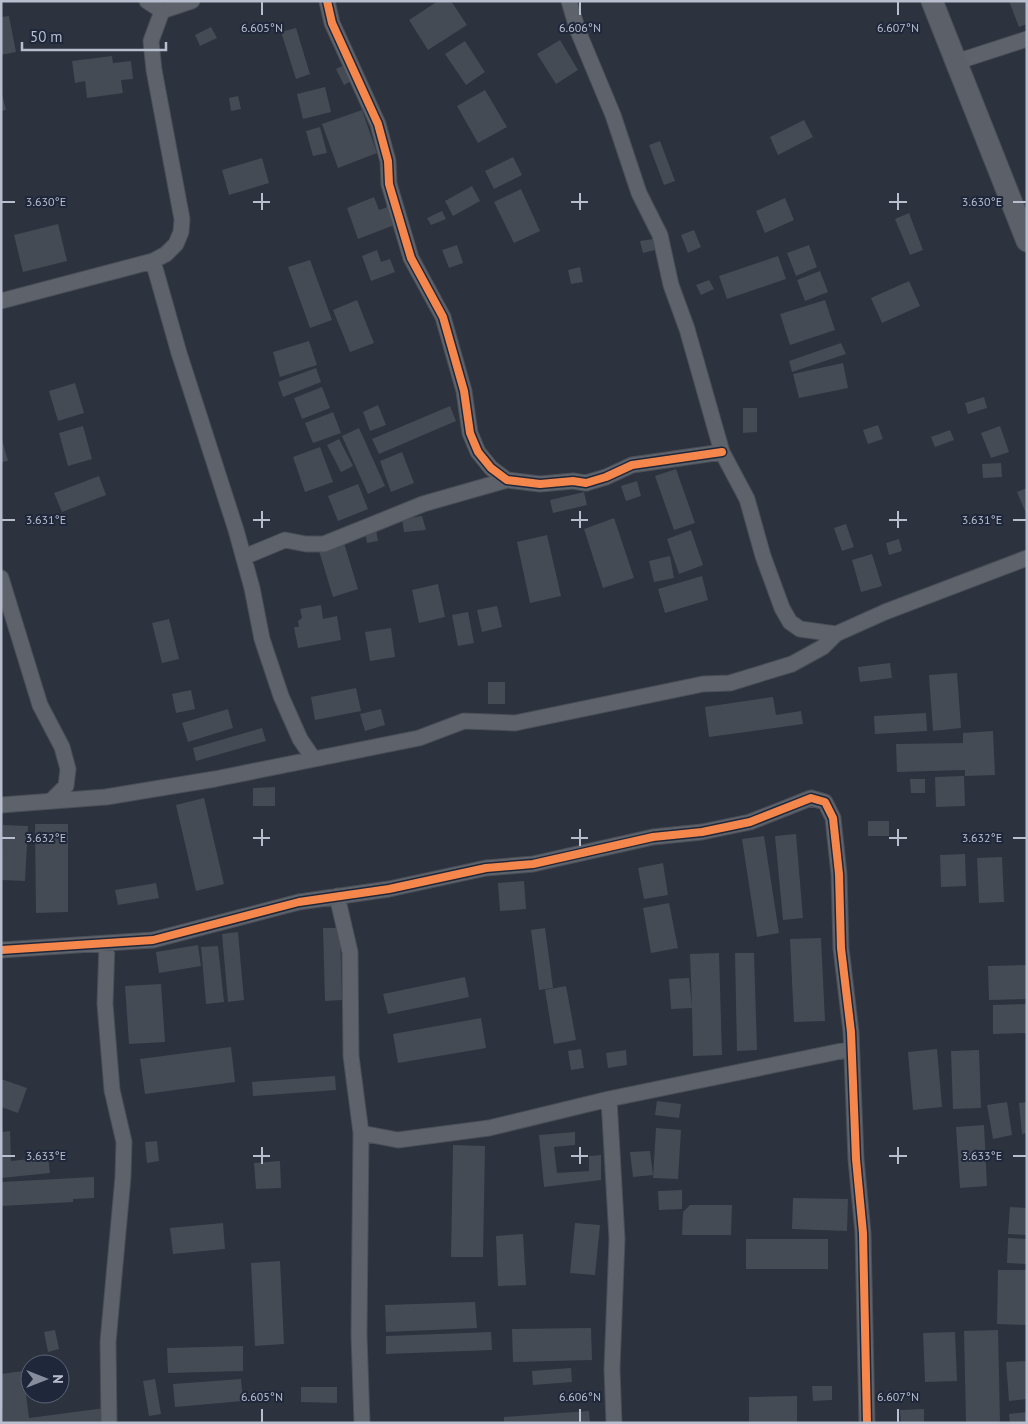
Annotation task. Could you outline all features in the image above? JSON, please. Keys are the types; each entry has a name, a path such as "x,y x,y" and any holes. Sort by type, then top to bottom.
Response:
{"main road":[{"path":"932,1 1027,241"}],"street":[{"path":"147,1 162,11"},
{"path":"162,11 192,1"},
{"path":"326,1 332,23 378,124 388,161 389,184 411,258 443,317 464,390 470,433 478,452 491,468 507,480"},
{"path":"569,1 578,32 613,115 638,193 660,235 671,285 687,329 722,452 747,499 763,556 782,608 790,622 800,629 836,634"},
{"path":"1,301 153,261 166,254 176,244 181,232 182,219 154,70 151,41 162,11"},
{"path":"956,62 1027,39"},
{"path":"153,261 179,353 244,557 268,658 281,696 300,739 313,758"},
{"path":"244,557 285,540 306,544 324,544 423,504 507,480 540,484 573,481 586,483 606,477 632,465 722,452"},
{"path":"1,805 106,797 215,778 419,738 464,721 515,722 686,687 730,683 792,664 823,647 836,634 885,612 1027,558"},
{"path":"1,578 40,705 62,747 68,769 66,786 51,801"},
{"path":"1,950 153,940 299,902 389,889 486,868 533,864 652,837 702,832 750,822 811,798 825,802 832,818 839,874 841,948 851,1048 856,1159 863,1233 867,1423"},
{"path":"337,896 350,952 351,1056 361,1133 359,1335 362,1423"},
{"path":"106,943 105,1004 112,1090 124,1142 123,1177 108,1342 109,1423"},
{"path":"361,1133 398,1140 489,1128 609,1099 851,1048"},
{"path":"609,1099 617,1239 612,1369 614,1423"}],"building":[{"path":"438,1 451,1 467,25 428,50 409,20"},
{"path":"1009,1 1027,1 1027,24 1019,27"},
{"path":"9,16 16,52 1,55 1,17"},
{"path":"211,27 217,38 200,46 195,35"},
{"path":"296,28 310,74 296,79 281,32"},
{"path":"560,40 578,70 556,84 537,54"},
{"path":"465,41 485,72 466,85 445,54"},
{"path":"112,56 113,63 131,61 133,79 121,80 123,93 87,98 85,81 75,83 72,61"},
{"path":"346,64 353,80 344,85 336,69"},
{"path":"325,87 331,112 303,119 297,94"},
{"path":"1,90 6,110 1,111"},
{"path":"485,90 507,127 478,143 457,106"},
{"path":"238,96 241,109 231,111 229,98"},
{"path":"362,110 377,153 338,168 322,124"},
{"path":"804,120 813,137 778,155 770,137"},
{"path":"320,127 327,153 313,156 306,131"},
{"path":"660,141 675,181 664,185 649,145"},
{"path":"513,157 522,175 494,189 485,171"},
{"path":"262,158 269,183 229,195 222,170"},
{"path":"472,186 480,201 453,216 445,201"},
{"path":"521,189 540,231 514,243 494,202"},
{"path":"374,197 379,210 390,206 397,224 358,239 347,208"},
{"path":"785,198 794,220 765,233 756,211"},
{"path":"442,211 446,219 431,225 427,218"},
{"path":"909,213 923,250 910,255 895,219"},
{"path":"58,224 67,261 23,272 14,235"},
{"path":"694,230 701,247 688,253 681,235"},
{"path":"653,239 655,250 643,253 640,241"},
{"path":"457,245 463,263 449,268 442,250"},
{"path":"809,245 817,267 796,276 787,253"},
{"path":"377,250 381,262 390,259 395,272 371,281 362,256"},
{"path":"778,256 786,279 727,299 719,276"},
{"path":"310,260 332,320 310,328 288,267"},
{"path":"580,267 583,282 571,284 568,270"},
{"path":"820,271 828,292 805,301 797,280"},
{"path":"709,280 714,289 701,295 696,285"},
{"path":"909,281 920,306 882,323 871,298"},
{"path":"357,300 374,343 350,352 333,310"},
{"path":"825,300 835,330 790,345 780,314"},
{"path":"309,341 317,365 280,377 273,352"},
{"path":"841,343 846,354 792,372 789,361"},
{"path":"843,363 848,388 799,398 793,374"},
{"path":"316,368 321,382 283,397 278,382"},
{"path":"75,383 84,413 58,421 49,391"},
{"path":"322,387 330,408 302,419 294,398"},
{"path":"984,397 987,408 968,414 965,403"},
{"path":"378,405 386,425 370,431 363,412"},
{"path":"450,406 456,421 379,454 372,439"},
{"path":"743,408 757,408 757,432 743,433"},
{"path":"333,412 341,433 313,443 305,423"},
{"path":"878,425 883,439 868,444 863,430"},
{"path":"83,426 92,459 68,466 59,433"},
{"path":"1000,426 1009,452 991,458 981,433"},
{"path":"359,428 385,486 368,494 342,436"},
{"path":"950,430 954,440 935,447 931,437"},
{"path":"1,436 8,461 1,462"},
{"path":"339,439 353,466 341,472 327,445"},
{"path":"320,447 333,482 305,492 293,457"},
{"path":"402,452 414,483 391,492 380,461"},
{"path":"1001,463 1002,477 983,478 982,464"},
{"path":"676,469 695,523 674,530 655,476"},
{"path":"99,476 106,495 62,512 54,493"},
{"path":"637,481 641,496 626,501 621,486"},
{"path":"358,484 368,509 338,521 328,496"},
{"path":"1027,488 1027,516 1017,492"},
{"path":"584,492 587,505 553,513 550,500"},
{"path":"422,516 426,530 404,532 402,519"},
{"path":"614,518 634,578 603,588 584,529"},
{"path":"846,524 854,547 842,551 834,528"},
{"path":"376,530 378,541 367,543 365,532"},
{"path":"691,530 703,565 679,574 667,539"},
{"path":"547,535 561,596 530,603 517,542"},
{"path":"899,539 902,551 889,555 886,543"},
{"path":"344,543 358,589 333,597 319,551"},
{"path":"872,554 882,586 861,592 852,560"},
{"path":"670,556 674,578 654,582 649,561"},
{"path":"702,576 708,600 665,613 658,589"},
{"path":"438,584 445,617 419,623 412,590"},
{"path":"321,605 323,619 337,616 341,640 298,648 294,627 299,627 298,621 302,618 300,609"},
{"path":"497,606 502,627 482,632 477,610"},
{"path":"468,612 474,643 458,646 452,615"},
{"path":"169,619 179,659 162,663 152,623"},
{"path":"391,628 395,657 370,661 365,632"},
{"path":"890,663 892,678 860,682 858,667"},
{"path":"957,673 961,728 933,731 929,675"},
{"path":"488,682 505,682 505,704 488,704"},
{"path":"356,688 361,711 315,720 311,697"},
{"path":"191,690 195,709 176,713 172,694"},
{"path":"773,697 776,715 801,711 803,724 709,737 705,707"},
{"path":"228,709 233,728 188,742 182,723"},
{"path":"381,709 385,725 365,731 360,714"},
{"path":"926,713 927,731 875,734 874,716"},
{"path":"262,728 266,741 196,761 193,748"},
{"path":"993,731 995,775 965,776 965,770 897,772 896,744 963,743 963,733"},
{"path":"964,776 965,806 936,807 935,777"},
{"path":"910,779 925,779 925,793 911,793"},
{"path":"275,787 275,806 253,806 253,788"},
{"path":"204,798 224,884 196,891 176,805"},
{"path":"868,821 889,821 889,836 868,836"},
{"path":"35,824 68,824 68,912 36,913"},
{"path":"3,825 28,826 25,881 1,880"},
{"path":"796,834 803,918 783,920 775,836"},
{"path":"764,836 779,933 757,937 742,839"},
{"path":"965,854 966,886 941,887 940,855"},
{"path":"1002,857 1004,902 979,903 977,858"},
{"path":"663,863 668,895 644,899 638,868"},
{"path":"524,881 526,909 500,911 498,883"},
{"path":"156,883 159,898 118,905 115,890"},
{"path":"669,903 678,948 651,953 643,908"},
{"path":"323,928 340,928 342,1000 325,1001"},
{"path":"545,928 553,988 539,990 531,930"},
{"path":"238,932 244,1000 228,1002 222,934"},
{"path":"821,938 825,1021 794,1022 790,939"},
{"path":"198,945 201,966 159,973 156,952"},
{"path":"218,946 224,1002 206,1004 201,947"},
{"path":"719,953 722,1055 693,1056 692,1008 671,1009 669,979 689,978 692,1007 690,954"},
{"path":"735,953 754,953 757,1050 737,1051"},
{"path":"1027,965 1027,999 989,1000 988,966"},
{"path":"465,977 469,997 388,1014 383,994"},
{"path":"161,984 165,1042 129,1044 125,986"},
{"path":"566,986 576,1040 554,1044 545,990"},
{"path":"1027,1004 1027,1033 993,1034 993,1005"},
{"path":"481,1018 486,1048 398,1063 393,1034"},
{"path":"231,1047 235,1082 145,1094 140,1059"},
{"path":"581,1049 584,1068 571,1070 568,1051"},
{"path":"937,1049 942,1107 913,1110 908,1052"},
{"path":"626,1050 627,1065 608,1068 606,1053"},
{"path":"979,1050 981,1108 953,1109 951,1051"},
{"path":"335,1076 336,1090 253,1096 252,1082"},
{"path":"1,1079 27,1088 18,1113 1,1107"},
{"path":"657,1101 681,1104 679,1118 655,1115"},
{"path":"1007,1102 1012,1135 993,1139 987,1105"},
{"path":"1027,1102 1027,1133 1022,1134 1019,1103"},
{"path":"984,1125 987,1186 960,1188 956,1127"},
{"path":"656,1128 681,1130 678,1179 653,1178"},
{"path":"10,1131 11,1161 48,1157 50,1173 1,1178 1,1132"},
{"path":"575,1132 575,1145 554,1147 557,1173 589,1171 589,1156 601,1155 601,1180 544,1187 539,1135"},
{"path":"157,1141 159,1161 147,1163 145,1142"},
{"path":"453,1145 485,1146 483,1257 451,1257"},
{"path":"650,1151 653,1175 633,1177 630,1152"},
{"path":"280,1161 281,1188 256,1189 254,1163"},
{"path":"94,1177 94,1198 73,1199 73,1202 1,1206 1,1182"},
{"path":"682,1190 682,1209 659,1210 658,1191"},
{"path":"793,1198 848,1199 847,1231 792,1229"},
{"path":"690,1205 732,1205 731,1235 682,1235 683,1212"},
{"path":"1010,1207 1027,1208 1027,1235 1008,1234"},
{"path":"223,1223 225,1249 173,1254 170,1228"},
{"path":"575,1223 600,1225 595,1275 570,1273"},
{"path":"523,1234 526,1285 498,1286 496,1236"},
{"path":"1008,1238 1027,1239 1027,1264 1007,1263"},
{"path":"746,1239 828,1239 828,1269 746,1269"},
{"path":"280,1261 284,1344 255,1346 251,1263"},
{"path":"998,1270 1027,1270 1027,1325 997,1324"},
{"path":"475,1302 477,1328 386,1332 385,1305"},
{"path":"591,1328 592,1360 513,1362 512,1329"},
{"path":"55,1330 59,1349 48,1352 44,1332"},
{"path":"998,1330 1000,1422 966,1423 964,1331"},
{"path":"491,1332 492,1350 386,1354 386,1336"},
{"path":"955,1332 957,1381 925,1382 923,1333"},
{"path":"243,1346 243,1371 168,1373 167,1348"},
{"path":"1027,1361 1027,1399 1009,1401 1006,1362"},
{"path":"571,1368 572,1382 533,1385 532,1371"},
{"path":"20,1371 20,1404 27,1404 29,1418 105,1408 107,1423 3,1423 1,1374"},
{"path":"155,1379 161,1414 149,1416 143,1381"},
{"path":"241,1379 243,1401 175,1407 173,1384"},
{"path":"812,1386 832,1386 832,1400 813,1401"},
{"path":"301,1387 337,1387 337,1403 301,1402"},
{"path":"797,1396 797,1423 749,1423 749,1397"},
{"path":"924,1409 924,1423 901,1423 900,1410"},
{"path":"589,1411 590,1423 504,1423 504,1417"},
{"path":"1027,1412 1027,1423 1010,1423 1009,1414"}],"cycle path":[{"path":"327,1 332,23 378,124 388,161 389,184 411,258 443,317 464,391 470,433 478,452 491,468 507,480 540,484 573,481 586,483 606,477 632,465 722,452"},
{"path":"1,950 153,940 299,902 389,889 486,868 533,864 653,837 702,832 750,822 811,798 825,802 833,818 839,874 841,948 851,1032 856,1159 863,1233 867,1423"}]}
